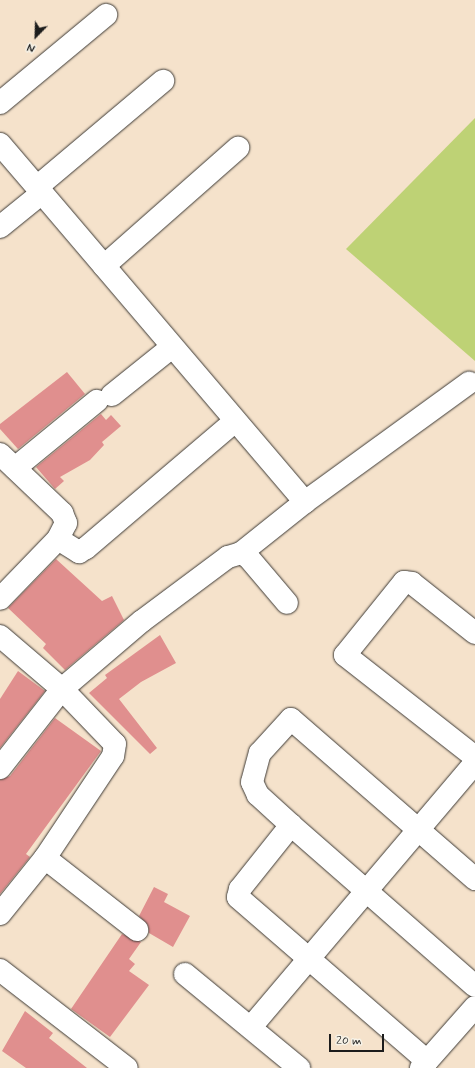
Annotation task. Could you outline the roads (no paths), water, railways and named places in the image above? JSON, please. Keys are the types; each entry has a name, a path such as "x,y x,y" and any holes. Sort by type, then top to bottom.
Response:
{"street":[{"path":"0,103 106,15"},
{"path":"0,227 39,190 163,81"},
{"path":"0,144 305,502"},
{"path":"104,266 238,148"},
{"path":"0,598 58,539 66,523 62,513 8,461 105,398 172,347"},
{"path":"0,768 62,689 142,621 222,562 241,553 305,502 469,383"},
{"path":"58,539 79,552 86,548 235,421"},
{"path":"241,553 287,603"},
{"path":"475,633 412,583 404,582 345,655 475,757"},
{"path":"0,636 62,689 115,744 113,756 45,858 0,914"},
{"path":"475,879 291,719 260,754 252,782 258,795 290,825 475,986"},
{"path":"251,1027 365,889 419,831 475,763"},
{"path":"290,825 240,889 238,897 309,956 424,1064 475,1007"},
{"path":"45,858 137,930"},
{"path":"0,970 127,1068"},
{"path":"185,974 299,1068"}]}
